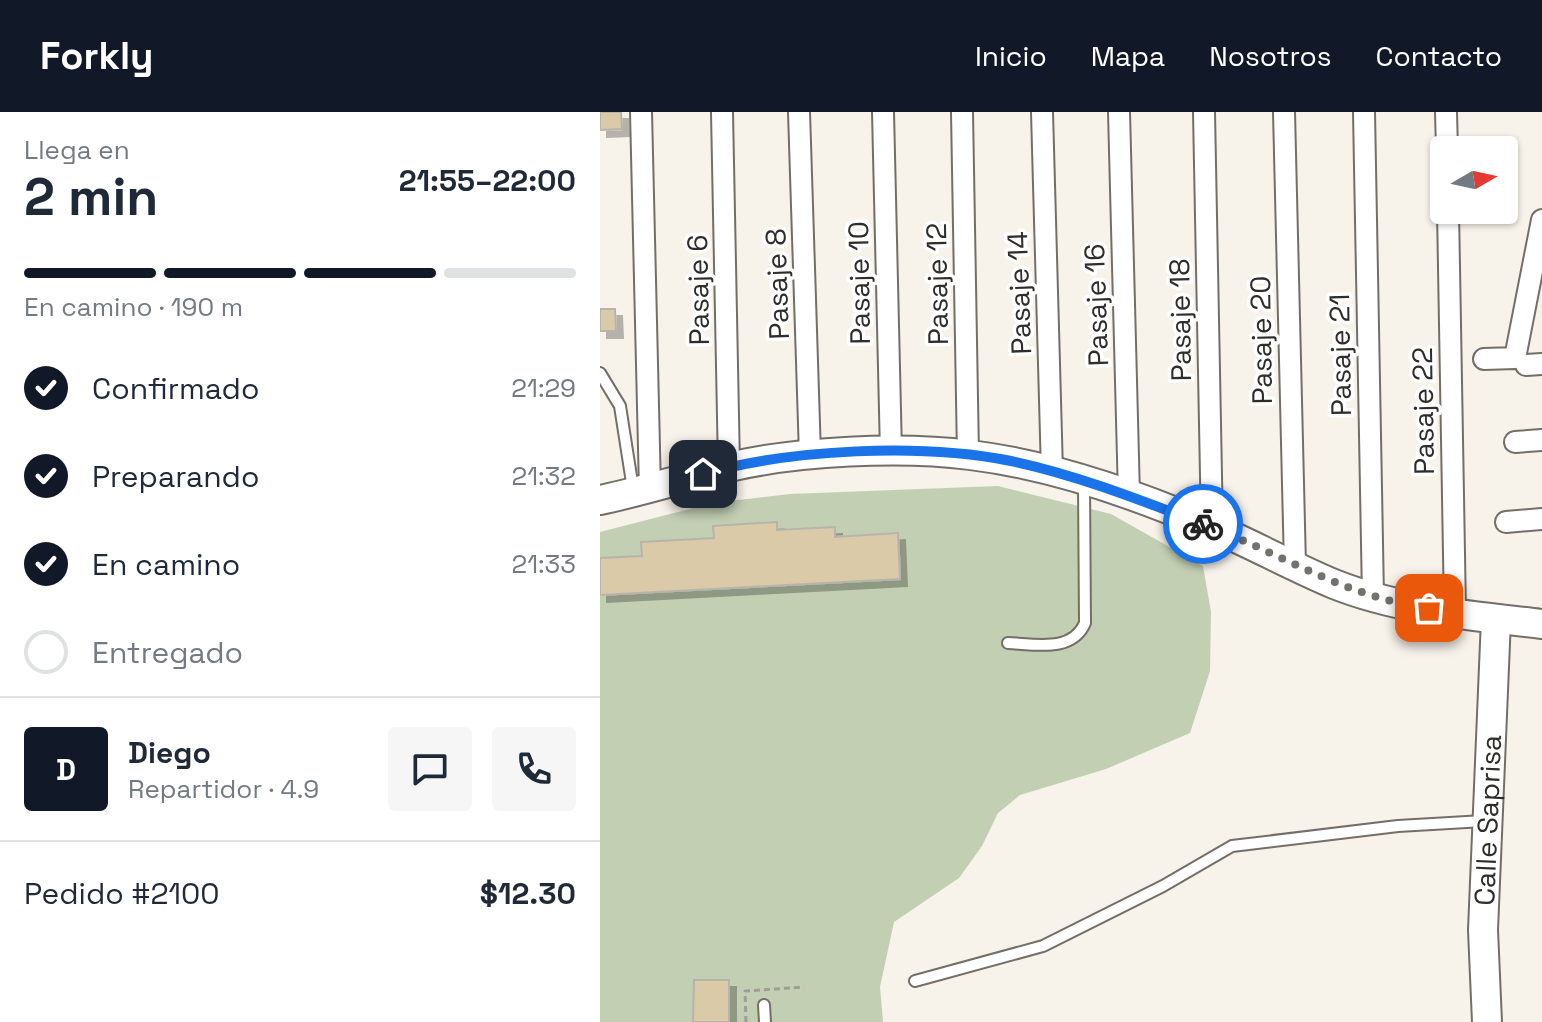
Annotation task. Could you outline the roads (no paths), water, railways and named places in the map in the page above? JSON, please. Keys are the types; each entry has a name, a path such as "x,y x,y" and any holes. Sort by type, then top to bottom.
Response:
{"street":[{"path":"641,112 642,492"},
{"name":"Pasaje 6","path":"722,112 729,467"},
{"name":"Pasaje 8","path":"799,112 810,455"},
{"name":"Pasaje 10","path":"883,112 891,453"},
{"name":"Pasaje 12","path":"962,112 968,455"},
{"name":"Pasaje 14","path":"1042,112 1052,472"},
{"name":"Pasaje 16","path":"1119,112 1129,496"},
{"name":"Pasaje 18","path":"1204,112 1212,527"},
{"name":"Pasaje 20","path":"1284,112 1295,566"},
{"name":"Pasaje 21","path":"1364,112 1373,597"},
{"path":"1446,112 1447,136"},
{"path":"1484,359 1515,358 1536,280 1542,220"},
{"name":"Pasaje 22","path":"1448,224 1455,611"},
{"path":"1515,442 1542,440"},
{"path":"600,500 642,492 729,467 810,455 968,455 1052,472 1129,496 1212,527 1295,566 1373,597 1542,624"},
{"path":"1506,522 1542,519"},
{"name":"Calle Saprisa","path":"1487,1022 1483,930 1490,821 1496,619"}],"lane":[{"path":"600,373 620,406 642,492"},
{"path":"1008,643 1055,645 1073,641 1080,634 1085,623 1084,482"},
{"path":"915,981 1043,946 1232,846 1398,826 1490,821"},
{"path":"764,1005 765,1022"}]}
